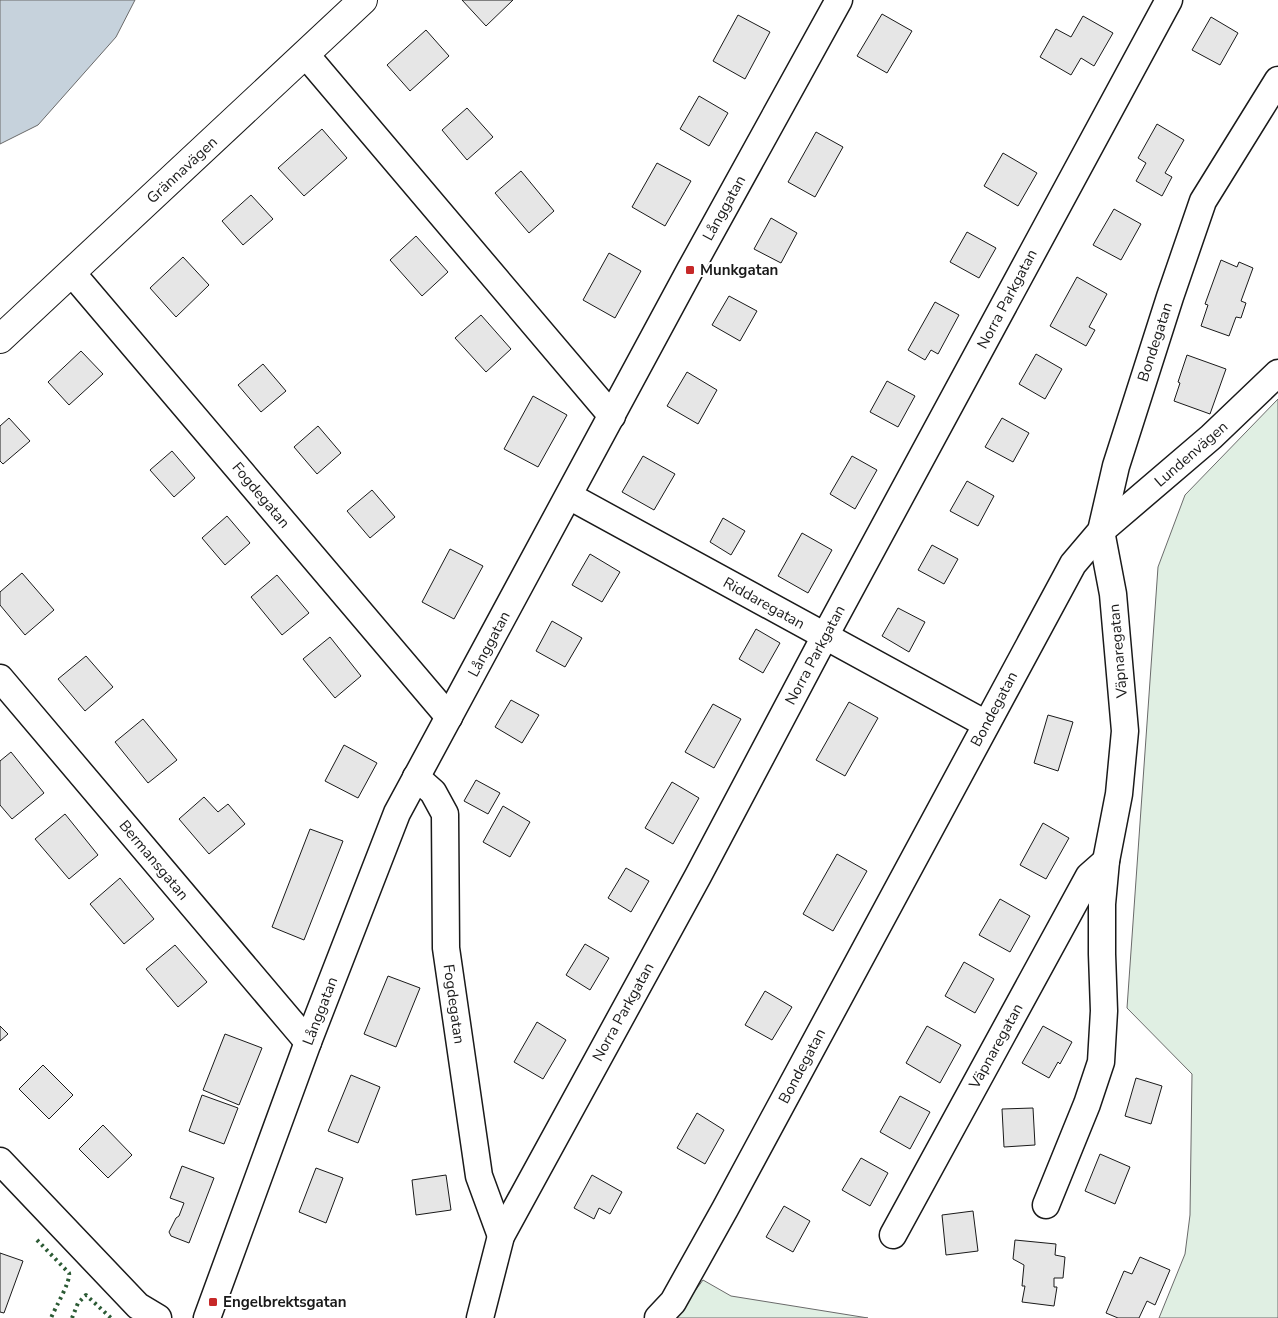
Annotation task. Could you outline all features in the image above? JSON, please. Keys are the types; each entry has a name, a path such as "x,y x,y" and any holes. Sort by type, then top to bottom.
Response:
{"main road":[{"name":"Grännavägen","path":"0,340 363,0"}],"street":[{"name":"Långgatan","path":"207,1318 308,1042 397,813 731,194 839,0"},
{"name":"Norra Parkgatan","path":"480,1318 501,1236 698,876 825,636 1169,0"},
{"path":"306,55 612,416"},
{"name":"Bondegatan","path":"658,1318 673,1302 1073,564 1101,531 1116,466 1203,201 1278,80"},
{"name":"Fogdegatan","path":"72,273 449,717"},
{"name":"Lundenvägen","path":"1101,531 1211,437 1278,373"},
{"name":"Riddaregatan","path":"569,496 986,724"},
{"name":"Väpnaregatan","path":"1046,1205 1087,1104 1101,1062 1104,1011 1102,904 1106,861 1120,794 1125,731 1113,594 1101,531"},
{"name":"Bermansgatan","path":"0,678 308,1042"},
{"name":"Fogdegatan","path":"416,777 433,792 445,814 446,948 479,1176 501,1236"},
{"name":"Väpnaregatan","path":"893,1235 1089,876 1106,861"},
{"path":"0,1161 138,1306 158,1318"}],"green space":[{"path":"1278,399 1278,1318 1159,1318 1185,1254 1190,1215 1192,1074 1127,1008 1158,567 1185,495"},
{"path":"703,1280 731,1296 868,1318 675,1318"}],"shaded area":[{"path":"0,0 135,0 116,37 38,125 0,144"}],"building":[{"path":"462,0 513,0 486,26"},
{"path":"882,14 912,31 887,73 857,56"},
{"path":"738,15 770,32 745,79 713,61"},
{"path":"1083,16 1113,33 1094,66 1081,58 1071,75 1040,57 1056,29 1071,37"},
{"path":"1211,17 1238,33 1220,65 1192,50"},
{"path":"426,30 449,56 410,91 387,65"},
{"path":"699,96 728,113 709,146 680,129"},
{"path":"467,108 493,137 467,160 442,130"},
{"path":"1157,124 1184,140 1165,173 1172,177 1162,196 1136,181 1146,163 1138,158"},
{"path":"322,129 347,158 304,196 278,168"},
{"path":"816,132 843,147 815,197 788,182"},
{"path":"1003,153 1037,173 1018,206 984,186"},
{"path":"657,163 691,181 665,226 632,207"},
{"path":"521,171 554,211 529,233 495,193"},
{"path":"251,195 273,219 243,245 222,221"},
{"path":"1114,209 1141,224 1121,260 1093,245"},
{"path":"771,218 797,233 781,263 754,249"},
{"path":"967,232 996,248 979,278 950,262"},
{"path":"416,236 448,272 422,296 390,260"},
{"path":"609,253 641,271 615,318 583,300"},
{"path":"183,257 209,285 176,317 150,288"},
{"path":"1221,260 1237,267 1239,262 1253,268 1241,301 1246,303 1241,318 1236,317 1229,336 1201,326 1208,305 1205,304"},
{"path":"1077,277 1107,294 1089,327 1095,330 1086,346 1050,326"},
{"path":"729,296 757,311 740,341 712,325"},
{"path":"935,302 959,315 938,354 931,350 925,360 908,350"},
{"path":"481,315 511,349 486,372 455,338"},
{"path":"81,351 103,374 69,405 48,382"},
{"path":"1036,354 1062,369 1045,399 1019,384"},
{"path":"1187,355 1226,369 1210,414 1174,401"},
{"path":"263,364 286,391 261,412 238,385"},
{"path":"687,372 717,390 698,424 667,406"},
{"path":"887,381 915,396 898,427 870,412"},
{"path":"533,396 567,415 538,467 504,449"},
{"path":"9,418 30,441 3,464 0,461 0,426"},
{"path":"1002,418 1029,433 1013,462 985,447"},
{"path":"318,426 341,453 317,474 294,447"},
{"path":"172,451 195,478 174,497 150,470"},
{"path":"643,456 675,474 654,510 622,492"},
{"path":"852,456 877,470 855,509 830,494"},
{"path":"967,481 994,496 978,526 950,511"},
{"path":"372,490 395,517 370,538 347,511"},
{"path":"227,516 250,543 225,565 202,538"},
{"path":"723,518 745,531 731,555 710,542"},
{"path":"802,533 832,550 808,593 778,576"},
{"path":"932,545 958,559 944,584 918,570"},
{"path":"450,549 483,566 454,619 422,602"},
{"path":"590,554 620,572 602,602 572,585"},
{"path":"22,573 54,610 25,635 0,605 0,592"},
{"path":"277,575 309,613 282,635 251,597"},
{"path":"898,608 925,622 909,652 882,636"},
{"path":"552,621 582,638 565,667 536,651"},
{"path":"756,629 780,643 763,673 739,659"},
{"path":"330,637 361,676 335,698 303,659"},
{"path":"86,656 113,687 85,711 58,679"},
{"path":"511,700 539,715 522,743 495,727"},
{"path":"849,702 878,718 845,776 816,760"},
{"path":"713,704 741,719 714,768 685,752"},
{"path":"1048,715 1073,722 1058,771 1034,763"},
{"path":"143,719 177,760 148,783 115,742"},
{"path":"344,745 377,763 358,798 325,781"},
{"path":"11,752 44,793 12,819 0,805 0,761"},
{"path":"476,780 500,793 488,814 464,801"},
{"path":"672,782 699,798 673,844 645,828"},
{"path":"204,797 218,812 228,804 245,824 209,854 179,819"},
{"path":"503,806 530,822 510,857 483,842"},
{"path":"65,814 98,855 69,879 35,839"},
{"path":"1043,823 1069,838 1046,879 1020,865"},
{"path":"310,829 343,841 304,940 272,927"},
{"path":"837,854 867,871 833,931 803,914"},
{"path":"626,868 649,881 631,912 608,898"},
{"path":"120,878 154,919 124,944 90,904"},
{"path":"1000,899 1030,916 1010,952 979,935"},
{"path":"585,944 609,958 590,990 566,975"},
{"path":"175,945 207,982 178,1007 146,969"},
{"path":"964,962 994,979 975,1013 945,996"},
{"path":"388,976 420,988 396,1047 364,1034"},
{"path":"765,991 792,1007 772,1040 745,1025"},
{"path":"537,1022 566,1040 543,1079 514,1062"},
{"path":"0,1026 8,1034 0,1041"},
{"path":"927,1026 961,1045 940,1083 906,1063"},
{"path":"1043,1026 1072,1042 1060,1064 1058,1062 1049,1078 1022,1063"},
{"path":"225,1034 262,1048 239,1105 203,1090"},
{"path":"43,1065 73,1095 49,1119 19,1089"},
{"path":"351,1075 380,1087 358,1143 328,1131"},
{"path":"1136,1078 1162,1086 1151,1124 1125,1116"},
{"path":"202,1095 238,1108 224,1144 189,1131"},
{"path":"900,1096 930,1112 910,1149 880,1132"},
{"path":"1033,1108 1035,1145 1004,1147 1002,1109"},
{"path":"697,1113 724,1130 705,1164 677,1148"},
{"path":"103,1125 132,1155 108,1178 79,1149"},
{"path":"1100,1154 1130,1167 1115,1204 1085,1191"},
{"path":"861,1158 888,1173 870,1206 842,1190"},
{"path":"182,1166 214,1178 189,1243 171,1236 169,1232 179,1216 184,1203 170,1198"},
{"path":"316,1168 343,1178 326,1223 299,1212"},
{"path":"446,1175 451,1210 416,1215 412,1180"},
{"path":"592,1175 622,1192 610,1214 599,1208 594,1219 574,1208"},
{"path":"784,1206 810,1221 793,1252 766,1237"},
{"path":"973,1211 978,1251 946,1255 942,1215"},
{"path":"1015,1240 1056,1244 1055,1255 1065,1257 1063,1278 1054,1278 1054,1287 1057,1287 1054,1306 1022,1302 1025,1286 1022,1286 1024,1265 1013,1259"},
{"path":"0,1253 23,1261 4,1313 0,1312"},
{"path":"1140,1257 1170,1270 1155,1305 1147,1301 1139,1318 1118,1318 1106,1313 1124,1271 1132,1274"}],"hedge":[{"path":"37,1240 69,1273 65,1288 51,1318"},
{"path":"72,1318 78,1303 86,1295 111,1318"}],"place":[{"name":"Munkgatan","path":"690,270"},
{"name":"Engelbrektsgatan","path":"213,1302"}]}
